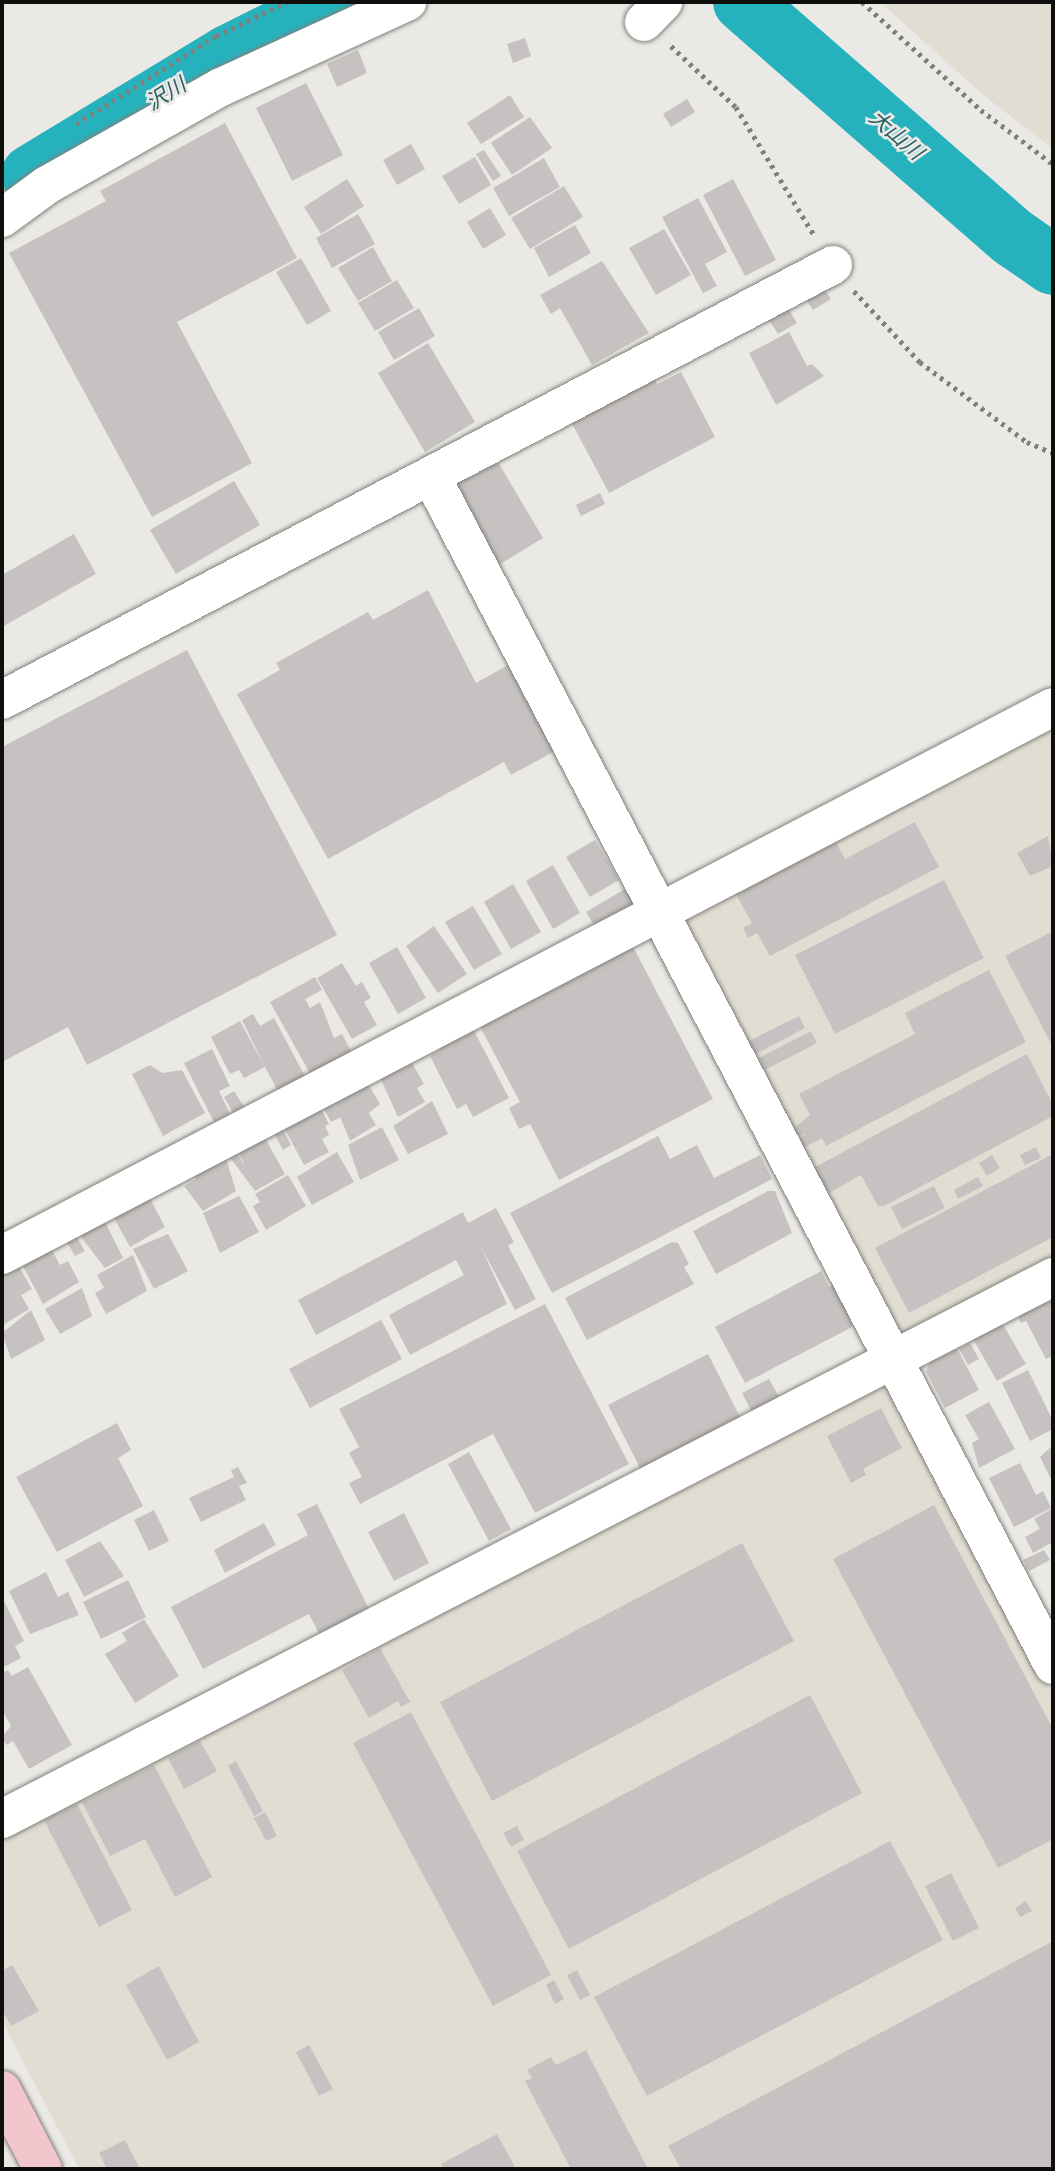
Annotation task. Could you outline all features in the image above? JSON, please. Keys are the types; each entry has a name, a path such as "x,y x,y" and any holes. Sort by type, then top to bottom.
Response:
{"main road":[{"path":"2,2090 43,2169"}],"street":[{"path":"2,218 47,185 220,87 407,2"},
{"path":"2,700 833,265"},
{"path":"431,476 658,913 898,1360 1053,1665"},
{"path":"2,1255 1053,707"},
{"path":"2,1819 898,1360 1053,1277"}],"path":[{"path":"69,128 216,36 287,2"},
{"path":"862,2 981,110 1053,164"},
{"path":"653,12 736,107 833,265 920,362 1027,442 1053,453"}],"shaded area":[{"path":"880,2 1053,2 1053,149 982,94"},
{"path":"1053,715 1053,1257 899,1335 666,918"},
{"path":"889,1379 1053,1694 1053,2169 79,2169 2,2021 2,1833"}],"building":[{"path":"525,38 531,56 513,63 507,44"},
{"path":"358,50 367,73 337,87 327,64"},
{"path":"306,83 343,155 292,181 256,108"},
{"path":"510,95 524,117 481,144 467,123"},
{"path":"687,99 695,112 671,127 663,114"},
{"path":"530,117 552,148 512,175 491,143"},
{"path":"225,123 297,258 177,322 252,463 152,517 9,253 106,201 100,191"},
{"path":"411,144 425,169 397,185 383,160"},
{"path":"484,150 501,176 493,181 476,154"},
{"path":"475,157 491,185 459,204 442,176"},
{"path":"544,158 560,187 509,216 493,188"},
{"path":"347,179 364,206 321,234 304,207"},
{"path":"733,179 776,260 745,276 703,195"},
{"path":"564,186 583,217 530,249 511,218"},
{"path":"698,198 727,252 705,264 717,286 703,293 662,217"},
{"path":"490,208 506,235 483,249 467,222"},
{"path":"358,214 375,244 332,268 316,238"},
{"path":"575,225 591,253 549,277 534,248"},
{"path":"664,229 691,275 656,295 629,248"},
{"path":"373,247 392,281 358,301 338,268"},
{"path":"301,258 331,311 307,325 276,272"},
{"path":"602,261 649,333 592,365 560,308 551,314 540,295"},
{"path":"397,280 414,308 375,331 358,303"},
{"path":"823,287 831,299 813,310 805,298"},
{"path":"786,305 797,323 778,334 767,317"},
{"path":"419,308 435,336 394,360 378,332"},
{"path":"789,332 807,366 812,364 824,376 776,405 749,353"},
{"path":"428,343 475,422 425,452 378,373"},
{"path":"652,372 657,384 681,372 715,437 609,493 568,416"},
{"path":"495,457 543,538 497,566 440,489"},
{"path":"234,481 260,525 176,574 150,530"},
{"path":"600,493 605,504 581,516 576,505"},
{"path":"74,534 96,574 2,627 2,575"},
{"path":"428,590 476,683 508,665 555,751 511,775 504,762 328,859 237,694 280,670 276,663 368,612 373,620"},
{"path":"187,650 337,935 87,1065 68,1027 2,1062 2,747"},
{"path":"915,822 939,867 770,956 757,933 748,938 743,928 752,923 736,894 836,842 845,859"},
{"path":"1048,836 1053,866 1030,876 1017,853"},
{"path":"595,840 619,880 590,897 566,857"},
{"path":"553,865 580,913 553,929 526,881"},
{"path":"944,880 984,958 835,1034 795,955"},
{"path":"513,884 541,932 511,949 484,902"},
{"path":"630,886 644,910 601,937 586,912"},
{"path":"473,906 502,954 474,970 445,922"},
{"path":"434,926 467,974 438,993 406,946"},
{"path":"1053,931 1053,1047 1005,956"},
{"path":"631,943 713,1099 559,1180 530,1124 519,1129 509,1108 520,1102 478,1023"},
{"path":"397,947 426,998 398,1014 369,963"},
{"path":"342,963 356,986 362,982 371,998 364,1002 377,1025 352,1039 317,978"},
{"path":"989,970 1026,1042 826,1146 822,1138 796,1152 791,1142 807,1134 792,1137 789,1132 810,1115 799,1094 915,1034 905,1013"},
{"path":"315,977 322,990 305,999 310,1008 320,1002 334,1038 342,1034 353,1055 312,1077 270,1002"},
{"path":"253,1014 260,1026 274,1018 307,1080 280,1095 242,1020"},
{"path":"799,1016 805,1028 754,1055 747,1042"},
{"path":"240,1021 265,1067 244,1078 239,1070 230,1074 211,1037"},
{"path":"471,1025 509,1098 473,1117 466,1104 457,1109 430,1056 440,1050 437,1043"},
{"path":"811,1031 817,1043 765,1070 759,1058"},
{"path":"212,1049 230,1086 219,1091 230,1114 214,1122 184,1063"},
{"path":"1027,1054 1053,1105 1053,1116 884,1206 878,1206 861,1175 818,1199 804,1173"},
{"path":"408,1056 424,1084 417,1088 425,1102 398,1117 378,1073"},
{"path":"150,1065 162,1073 182,1070 205,1113 163,1136 132,1074"},
{"path":"365,1079 380,1104 369,1113 376,1125 350,1141 332,1097"},
{"path":"234,1091 247,1111 236,1118 224,1097"},
{"path":"330,1097 341,1117 331,1122 320,1102"},
{"path":"432,1101 448,1134 408,1154 393,1126"},
{"path":"318,1103 329,1124 325,1126 329,1135 322,1139 329,1152 304,1165 281,1122"},
{"path":"280,1123 291,1145 283,1150 271,1128"},
{"path":"382,1127 399,1160 360,1180 348,1145"},
{"path":"262,1133 285,1174 255,1191 226,1152 234,1147 246,1169 236,1147"},
{"path":"658,1136 670,1159 697,1145 714,1178 760,1155 772,1179 552,1293 510,1213"},
{"path":"1036,1147 1041,1158 1025,1165 1020,1155"},
{"path":"337,1152 354,1182 312,1205 297,1177"},
{"path":"1053,1154 1053,1237 909,1313 875,1248"},
{"path":"992,1155 1000,1168 987,1176 979,1163"},
{"path":"226,1159 236,1191 203,1211 184,1186 196,1179 192,1171"},
{"path":"288,1175 306,1206 266,1230 253,1206 260,1202 255,1194"},
{"path":"978,1177 983,1186 958,1199 954,1190"},
{"path":"934,1186 945,1208 902,1229 891,1207"},
{"path":"768,1191 775,1191 792,1233 716,1274 693,1231"},
{"path":"148,1195 165,1227 130,1247 114,1218"},
{"path":"239,1196 259,1232 220,1253 203,1213"},
{"path":"496,1208 514,1242 508,1246 536,1299 515,1310 481,1247 507,1304 410,1355 389,1315 464,1275 456,1260 316,1335 298,1300 463,1212 468,1223"},
{"path":"103,1218 123,1258 105,1268 78,1233"},
{"path":"168,1234 188,1271 154,1289 133,1249"},
{"path":"76,1236 85,1251 75,1256 67,1242"},
{"path":"672,1242 678,1243 689,1264 684,1267 694,1284 587,1340 565,1298"},
{"path":"52,1250 60,1265 68,1261 79,1282 43,1304 23,1266"},
{"path":"133,1255 147,1291 106,1314 95,1293 104,1288 97,1275"},
{"path":"19,1267 32,1289 21,1295 29,1309 3,1325 2,1273"},
{"path":"821,1271 829,1287 834,1284 856,1325 745,1383 715,1327"},
{"path":"82,1288 92,1316 60,1334 45,1309"},
{"path":"1053,1300 1053,1356 1046,1359 1026,1321 1021,1323 1017,1315"},
{"path":"545,1304 629,1464 535,1513 493,1434 360,1504 349,1483 362,1477 349,1453 359,1447 339,1409"},
{"path":"31,1310 45,1340 11,1359 2,1333"},
{"path":"381,1320 402,1359 310,1408 289,1369"},
{"path":"1002,1323 1026,1364 997,1381 973,1339"},
{"path":"970,1343 979,1359 968,1365 959,1349"},
{"path":"948,1350 958,1350 979,1390 945,1408 926,1371 932,1358"},
{"path":"708,1354 744,1425 644,1476 608,1405"},
{"path":"1028,1370 1053,1421 1053,1429 1030,1441 1002,1383"},
{"path":"769,1379 779,1397 752,1412 742,1393"},
{"path":"989,1402 1015,1449 979,1468 972,1443 979,1439 965,1415"},
{"path":"881,1408 902,1448 863,1469 866,1475 851,1483 827,1436"},
{"path":"117,1423 131,1450 118,1458 143,1506 57,1552 16,1477"},
{"path":"1053,1445 1053,1483 1040,1457"},
{"path":"469,1452 511,1529 489,1541 448,1464"},
{"path":"1020,1463 1036,1495 1043,1491 1051,1508 1014,1527 989,1478"},
{"path":"238,1467 247,1483 239,1486 246,1500 201,1522 189,1498 234,1477 231,1470"},
{"path":"317,1504 370,1611 321,1637 309,1614 203,1669 171,1607 308,1535 297,1514"},
{"path":"934,1505 1053,1729 1053,1839 998,1868 833,1559"},
{"path":"1053,1508 1053,1542 1033,1553 1025,1537 1040,1529 1034,1519"},
{"path":"154,1510 169,1541 149,1551 134,1520"},
{"path":"404,1513 429,1563 394,1581 368,1532"},
{"path":"264,1523 276,1545 225,1573 214,1550"},
{"path":"100,1541 124,1576 84,1597 65,1560"},
{"path":"742,1543 794,1641 492,1801 440,1702"},
{"path":"1044,1550 1050,1560 1029,1571 1023,1560"},
{"path":"46,1572 58,1597 68,1592 79,1615 30,1634 9,1591"},
{"path":"128,1580 146,1617 101,1639 83,1602"},
{"path":"2,1597 24,1641 15,1646 21,1658 2,1668"},
{"path":"144,1619 179,1676 135,1703 105,1654 127,1641 122,1633"},
{"path":"380,1648 410,1702 401,1707 398,1701 369,1718 342,1670"},
{"path":"28,1667 72,1745 29,1769 13,1741 6,1745 2,1737 11,1726 2,1710 2,1673 8,1670 12,1676"},
{"path":"810,1695 862,1793 569,1949 517,1851"},
{"path":"411,1712 551,1975 493,2006 353,1743"},
{"path":"200,1741 217,1771 184,1789 168,1758"},
{"path":"236,1761 263,1811 254,1816 228,1766"},
{"path":"154,1765 212,1877 175,1897 145,1839 110,1856 82,1802"},
{"path":"77,1804 132,1910 99,1927 44,1820"},
{"path":"265,1812 277,1836 266,1841 254,1818"},
{"path":"517,1826 524,1840 511,1847 503,1833"},
{"path":"890,1841 943,1940 647,2096 594,1997"},
{"path":"951,1873 979,1928 953,1941 925,1886"},
{"path":"1026,1901 1032,1911 1020,1917 1015,1908"},
{"path":"1053,1941 1053,2169 681,2169 668,2146"},
{"path":"12,1965 39,2011 11,2026 2,2010 2,1971"},
{"path":"159,1966 199,2042 167,2060 126,1985"},
{"path":"577,1970 590,1995 580,2000 567,1975"},
{"path":"554,1980 564,1999 555,2004 546,1985"},
{"path":"309,2045 333,2089 319,2096 296,2052"},
{"path":"586,2050 648,2169 571,2169 525,2081 532,2078 527,2070 551,2057 556,2065"},
{"path":"497,2134 516,2169 444,2169 441,2164"},
{"path":"125,2140 139,2167 107,2169 99,2153"}],"waterway":[{"name":"沢川","path":"31,175 228,55 335,2"},
{"name":"大山川","path":"743,2 1014,238 1053,265"}]}
